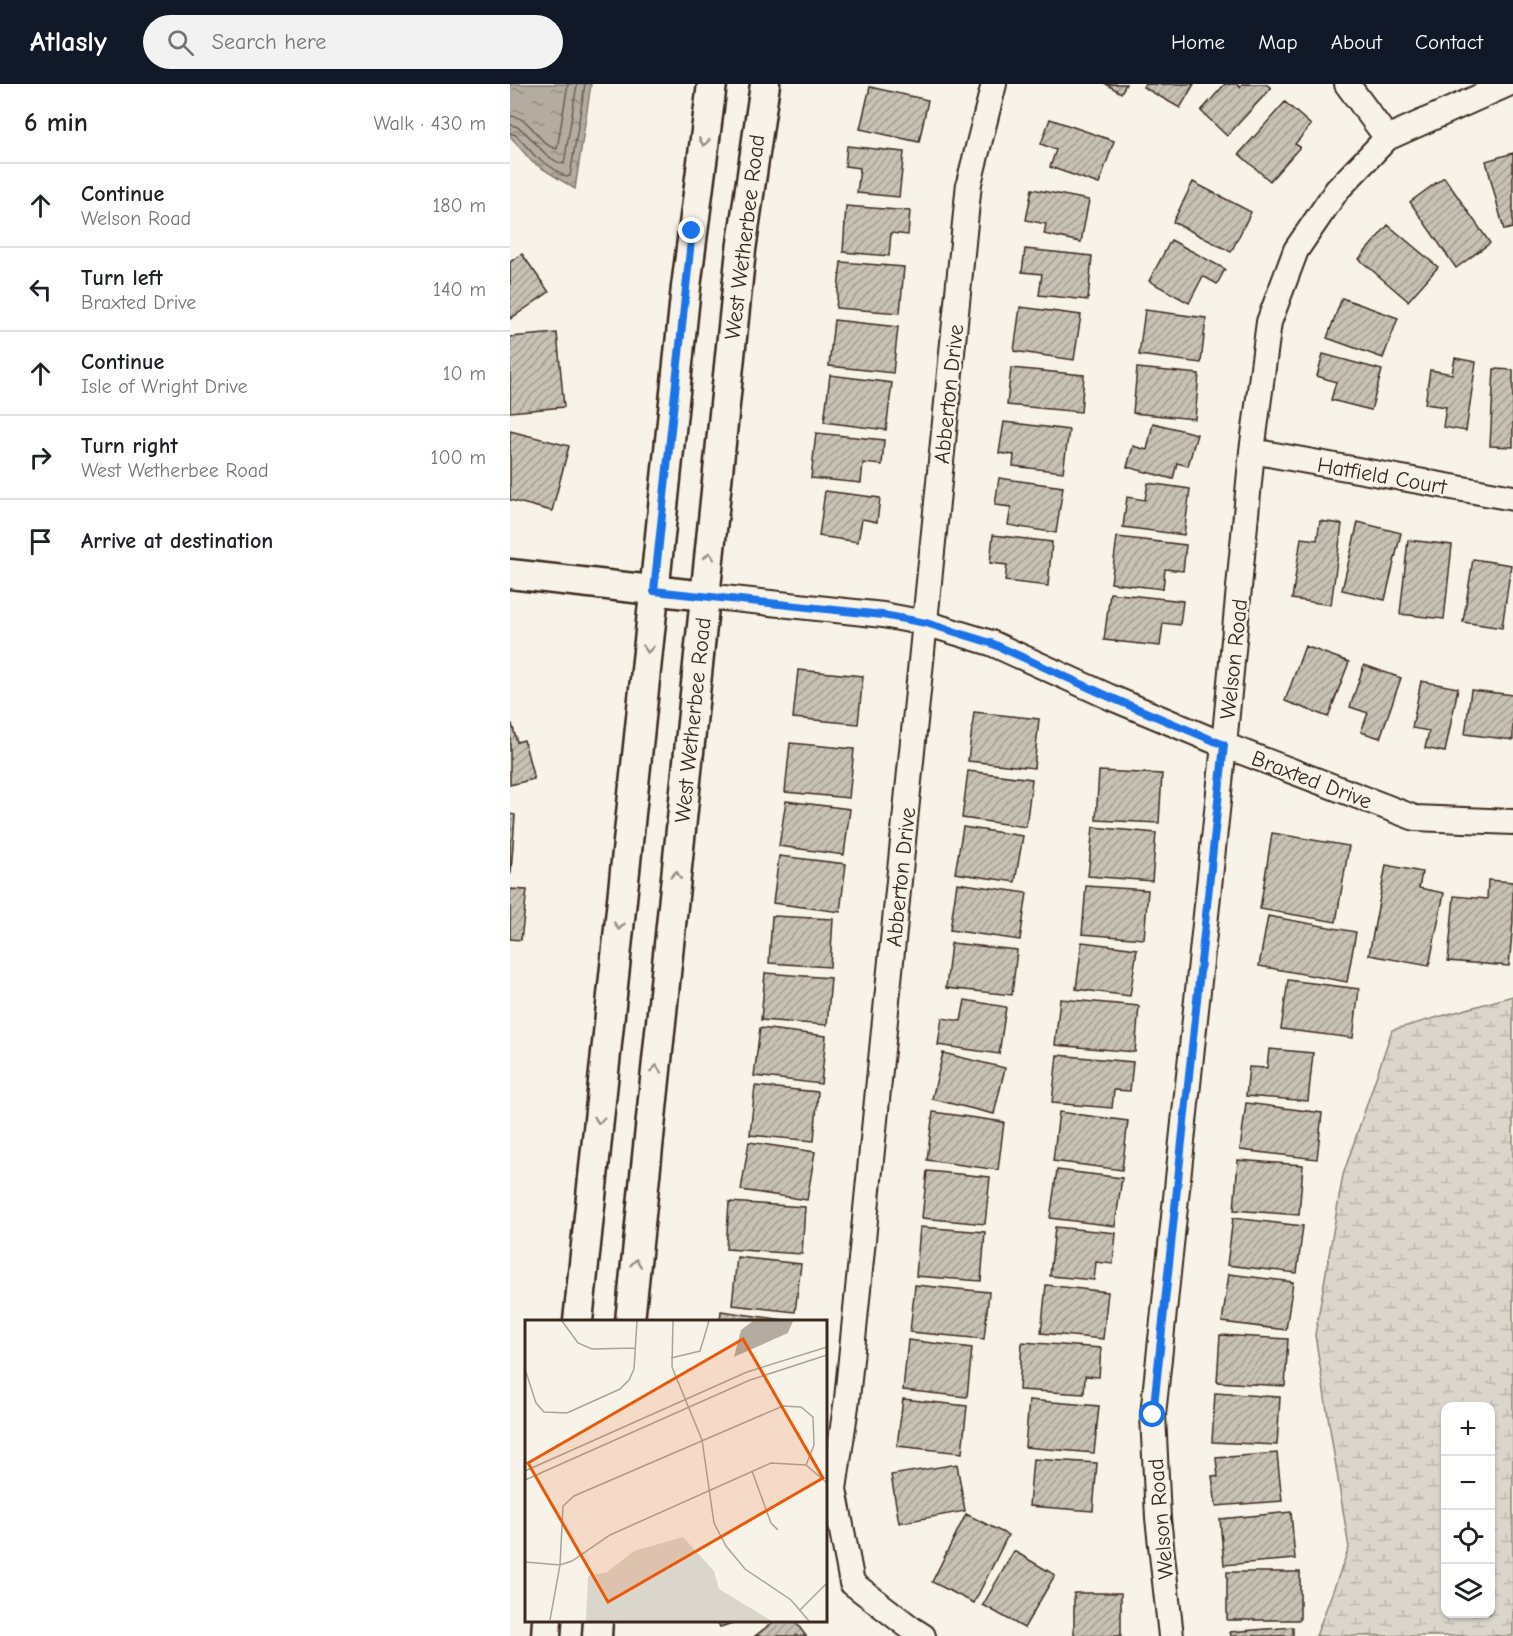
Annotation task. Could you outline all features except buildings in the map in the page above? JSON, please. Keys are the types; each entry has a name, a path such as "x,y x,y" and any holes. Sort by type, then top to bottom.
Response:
{"street":[{"path":"578,1320 694,216 712,84"},
{"name":"West Wetherbee Road","path":"630,1320 741,250 765,84"},
{"name":"Abberton Drive","path":"923,1636 852,1583 834,1489 847,1399 969,183 994,84"},
{"path":"1347,84 1387,138"},
{"name":"Welson Road","path":"1171,1636 1158,1518 1153,1415 1224,745 1252,451 1269,322 1296,250 1337,190 1387,138 1508,84"},
{"name":"Hatfield Court","path":"1252,451 1513,498"},
{"path":"510,574 705,596"},
{"name":"Braxted Drive","path":"705,596 883,615 926,623 991,643 1112,698 1224,745 1415,818 1513,822"},
{"path":"546,1636 547,1621"},
{"path":"597,1636 598,1621"}],"green space":[{"path":"1513,996 1513,1636 1316,1636 1349,1548 1315,1335 1343,1175 1392,1030"}],"water":[{"path":"510,84 591,84 575,189 532,162 510,136"}],"route":[{"path":"692,231 654,591 883,615 926,623 991,643 1112,698 1224,745 1153,1415"}]}
